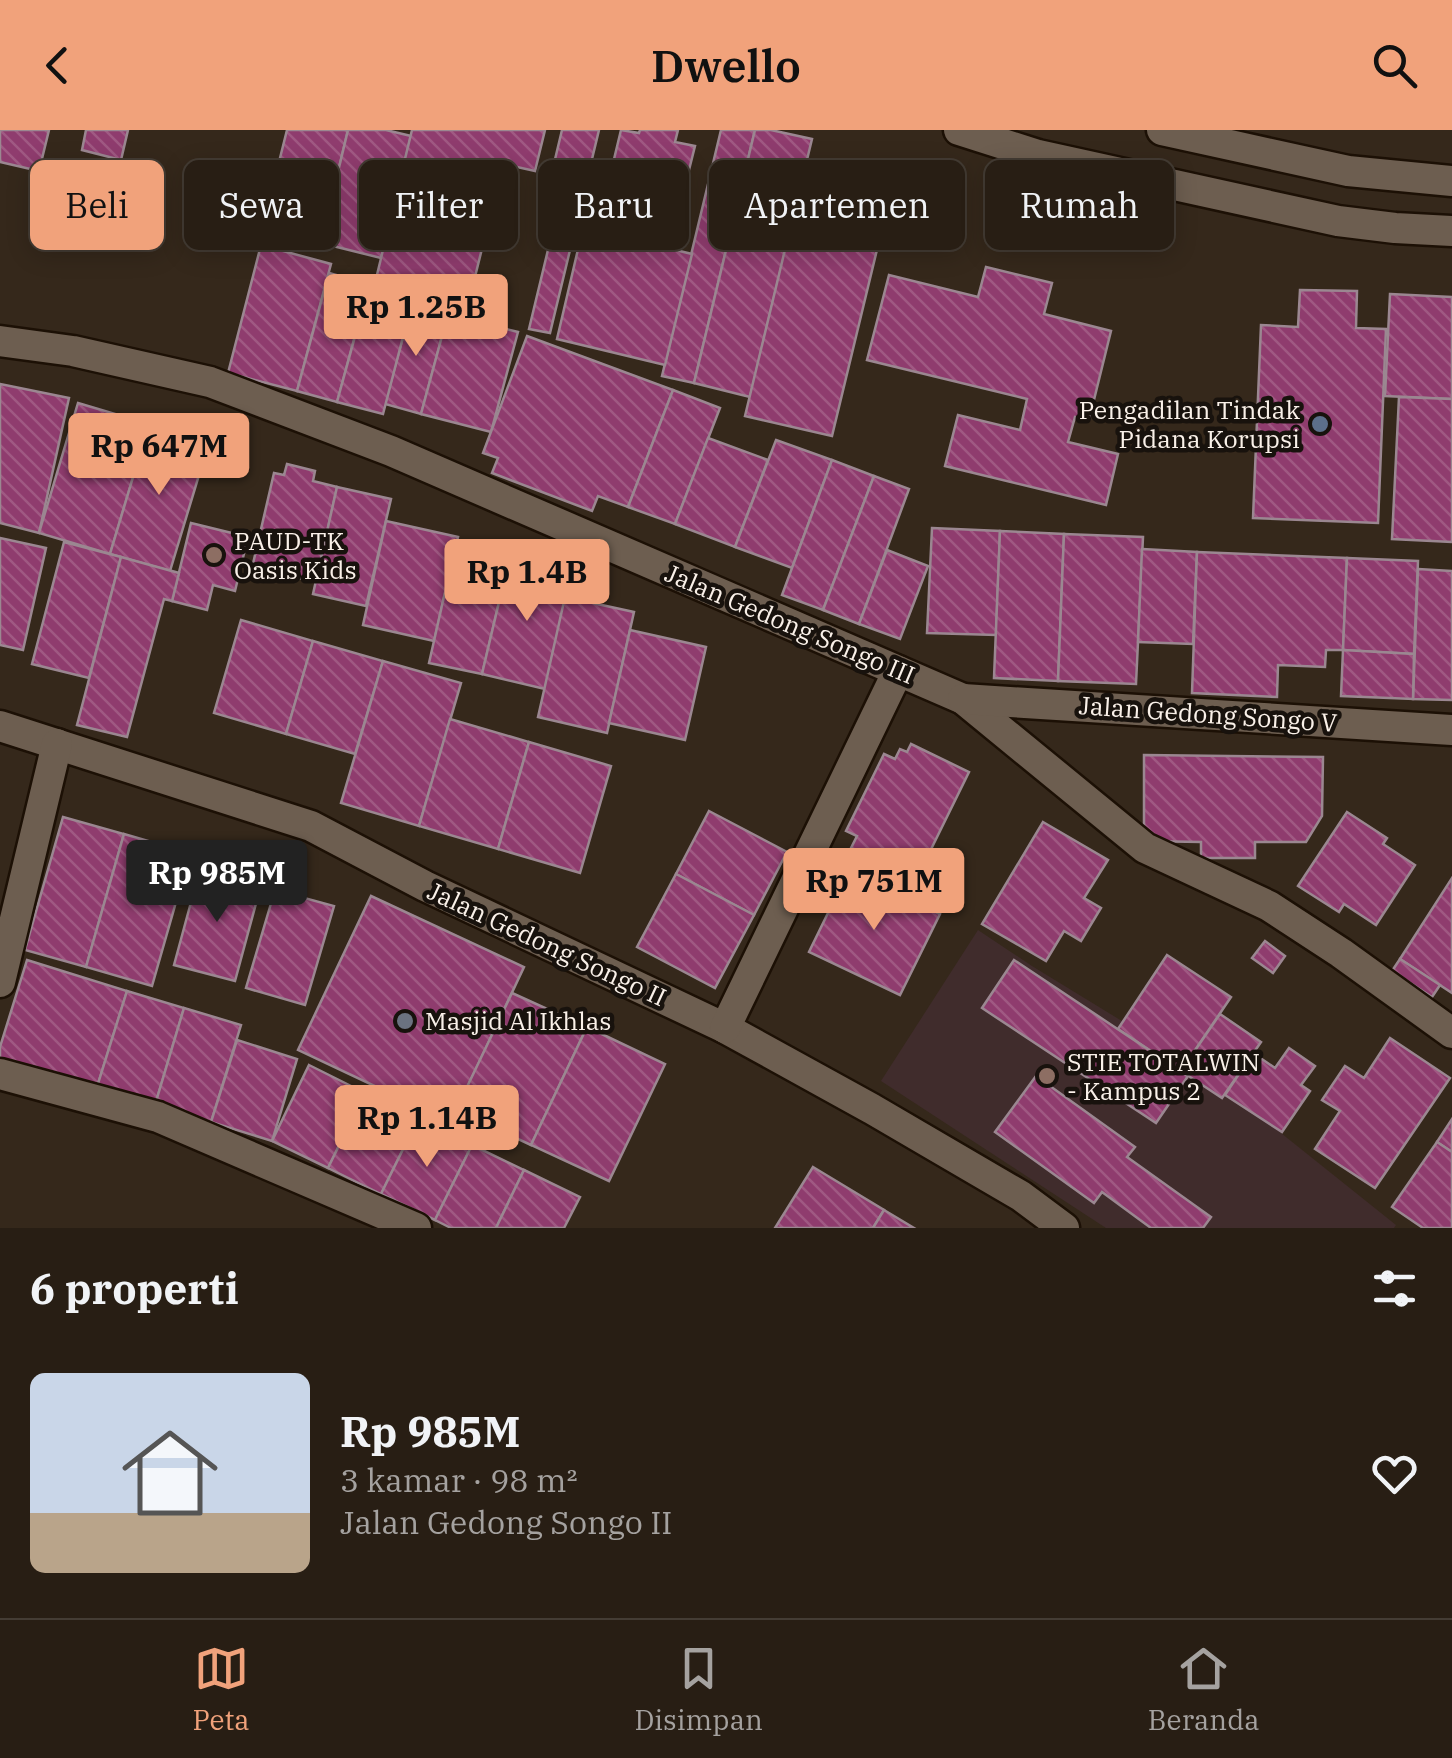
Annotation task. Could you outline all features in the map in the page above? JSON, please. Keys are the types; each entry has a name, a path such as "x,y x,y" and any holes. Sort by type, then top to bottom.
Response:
{"street":[{"path":"958,130 1038,155 1338,221 1452,231"},
{"path":"1162,130 1348,171 1452,182"},
{"path":"1338,221 1348,171"},
{"name":"Jalan Gedong Songo III","path":"0,342 73,351 210,382 391,451 964,699 1145,848 1269,906 1342,953 1452,1033"},
{"path":"725,1028 898,671"},
{"name":"Jalan Gedong Songo V","path":"964,699 1452,730"},
{"name":"Jalan Gedong Songo II","path":"0,726 311,826 425,886 725,1028 988,1176 1064,1228"},
{"path":"0,982 58,744"},
{"path":"0,1074 158,1117 416,1228"}],"shaded area":[{"name":"STIE TOTALWIN - Kampus 2","path":"978,930 1202,1070 1396,1225 1394,1228 1106,1228 881,1081"}],"building":[{"path":"0,130 49,130 42,160 30,160 30,169 0,162"},
{"path":"86,130 128,130 121,160 82,150"},
{"path":"287,130 348,130 339,168 339,160 280,160"},
{"path":"348,130 386,130 411,136 405,160 359,160 359,250 383,250 381,258 339,248 339,168"},
{"path":"412,130 545,130 535,171 518,167 518,160 405,160"},
{"path":"562,130 599,130 592,160 555,160"},
{"path":"621,130 678,130 675,142 695,146 689,170 689,160 614,160"},
{"path":"721,130 755,130 748,160 714,160"},
{"path":"755,130 812,139 807,160 748,160"},
{"path":"709,180 709,250 726,250 694,383 662,376"},
{"path":"260,250 279,250 331,264 297,391 228,373"},
{"path":"383,250 482,250 469,301 376,279"},
{"path":"548,250 570,250 550,333 529,329"},
{"path":"578,250 675,250 692,254 665,365 557,339"},
{"path":"726,250 785,250 750,397 694,383"},
{"path":"785,250 877,250 832,436 745,416"},
{"path":"986,267 1052,283 1044,314 1111,331 1089,420 1075,417 1068,442 1118,454 1106,505 945,466 958,415 1020,430 1027,399 867,360 889,275 978,297"},
{"path":"329,273 369,284 337,402 297,391"},
{"name":"Pengadilan Tindak Pidana Korupsi","path":"1300,290 1357,291 1356,328 1386,329 1378,523 1253,518 1261,325 1298,327"},
{"path":"1390,294 1452,297 1452,399 1385,396"},
{"path":"412,304 448,314 421,414 385,404"},
{"path":"448,314 518,332 491,432 421,414"},
{"path":"359,322 404,333 383,414 337,402"},
{"path":"527,336 673,390 628,507 598,496 592,511 492,473 498,458 483,453"},
{"path":"0,384 69,398 39,533 0,523"},
{"path":"673,390 720,408 675,524 628,507"},
{"path":"1399,397 1452,399 1452,542 1392,539"},
{"path":"78,403 149,424 110,554 39,533"},
{"path":"149,424 209,442 170,571 110,554"},
{"path":"708,438 768,460 735,547 675,524"},
{"path":"776,440 832,460 792,568 735,547"},
{"path":"832,460 874,476 823,610 782,595"},
{"path":"287,464 315,471 313,481 337,487 316,582 252,568 274,473 284,475"},
{"path":"874,476 909,489 859,624 823,610"},
{"path":"337,487 391,499 366,606 313,594"},
{"path":"386,521 458,537 434,641 363,625"},
{"name":"PAUD-TK Oasis Kids","path":"191,523 248,537 235,591 213,585 207,610 172,601"},
{"path":"932,528 1000,531 996,635 927,633"},
{"path":"1000,531 1064,534 1058,681 994,678"},
{"path":"1064,534 1143,537 1136,684 1058,681"},
{"path":"0,538 46,548 23,650 0,645"},
{"path":"64,542 121,557 89,678 32,664"},
{"path":"455,548 509,560 482,674 429,663"},
{"path":"1142,549 1197,552 1193,644 1138,642"},
{"path":"887,550 928,566 900,639 859,624"},
{"path":"1197,552 1347,558 1343,650 1326,650 1325,667 1278,665 1277,697 1192,693"},
{"path":"121,557 179,573 172,601 164,599 127,737 77,725"},
{"path":"1347,558 1418,561 1414,654 1343,650"},
{"path":"509,560 571,573 545,689 482,674"},
{"path":"1418,569 1452,571 1452,700 1413,699"},
{"path":"565,597 634,612 607,733 538,717"},
{"path":"241,620 313,641 286,734 214,713"},
{"path":"630,630 706,647 685,740 609,723"},
{"path":"313,641 383,661 355,754 286,734"},
{"path":"1343,650 1414,654 1413,699 1341,696"},
{"path":"383,661 461,683 419,826 341,803"},
{"path":"450,719 529,742 498,849 419,826"},
{"path":"529,742 611,766 580,873 498,849"},
{"path":"911,744 969,772 907,898 842,866 857,836 846,831 884,754 895,759 900,749 907,752"},
{"path":"1144,755 1323,757 1322,816 1306,842 1255,842 1255,858 1201,858 1201,842 1144,841"},
{"path":"709,811 787,852 754,915 676,874"},
{"path":"1347,812 1387,838 1383,844 1415,865 1376,925 1344,904 1339,912 1298,886"},
{"path":"63,817 124,834 86,967 25,950"},
{"path":"1043,822 1108,860 1084,898 1101,908 1081,941 1064,931 1046,961 982,924"},
{"path":"124,834 190,853 152,986 86,967"},
{"path":"200,869 261,885 235,981 174,965"},
{"path":"849,870 940,914 900,995 809,952"},
{"path":"676,874 754,915 715,988 637,947"},
{"path":"1452,878 1452,993 1400,959"},
{"path":"275,890 334,906 305,1005 246,988"},
{"name":"Masjid Al Ikhlas","path":"371,896 524,967 451,1122 298,1050"},
{"path":"1265,941 1285,956 1273,973 1252,958"},
{"path":"1167,955 1231,997 1181,1071 1118,1029"},
{"path":"1400,959 1440,985 1432,997 1392,971"},
{"path":"27,960 127,991 97,1087 0,1058"},
{"name":"STIE TOTALWIN - Kampus 2","path":"1014,960 1188,1076 1156,1123 982,1008"},
{"path":"127,991 184,1008 155,1105 97,1087"},
{"path":"512,993 587,1027 531,1145 456,1110"},
{"path":"184,1008 241,1025 211,1122 155,1105"},
{"path":"1220,1014 1261,1042 1222,1098 1181,1071"},
{"path":"587,1027 665,1064 609,1181 531,1145"},
{"path":"1390,1038 1450,1078 1375,1188 1315,1149 1340,1111 1322,1100 1345,1066 1364,1078"},
{"path":"237,1040 297,1059 272,1141 211,1122"},
{"path":"1289,1048 1315,1066 1301,1085 1310,1091 1282,1132 1225,1095 1253,1053 1275,1068"},
{"path":"309,1065 365,1093 328,1168 272,1141"},
{"name":"STIE TOTALWIN - Kampus 2","path":"1036,1076 1135,1147 1127,1157 1211,1217 1203,1228 1151,1228 1102,1192 1094,1203 995,1132"},
{"path":"365,1093 418,1119 381,1194 328,1168"},
{"path":"418,1119 472,1145 435,1220 381,1194"},
{"path":"1452,1119 1452,1152 1437,1142"},
{"path":"1437,1142 1452,1152 1452,1228 1423,1228 1392,1207"},
{"path":"472,1145 524,1170 496,1228 451,1228 435,1220"},
{"path":"813,1167 884,1210 873,1228 775,1228"},
{"path":"524,1170 580,1197 564,1228 496,1228"},
{"path":"884,1210 914,1228 873,1228"}],"place":[{"name":"Pengadilan Tindak Pidana Korupsi","path":"1320,424"},
{"name":"PAUD-TK Oasis Kids","path":"214,555"},
{"name":"Masjid Al Ikhlas","path":"405,1021"},
{"name":"STIE TOTALWIN - Kampus 2","path":"1047,1076"}]}
